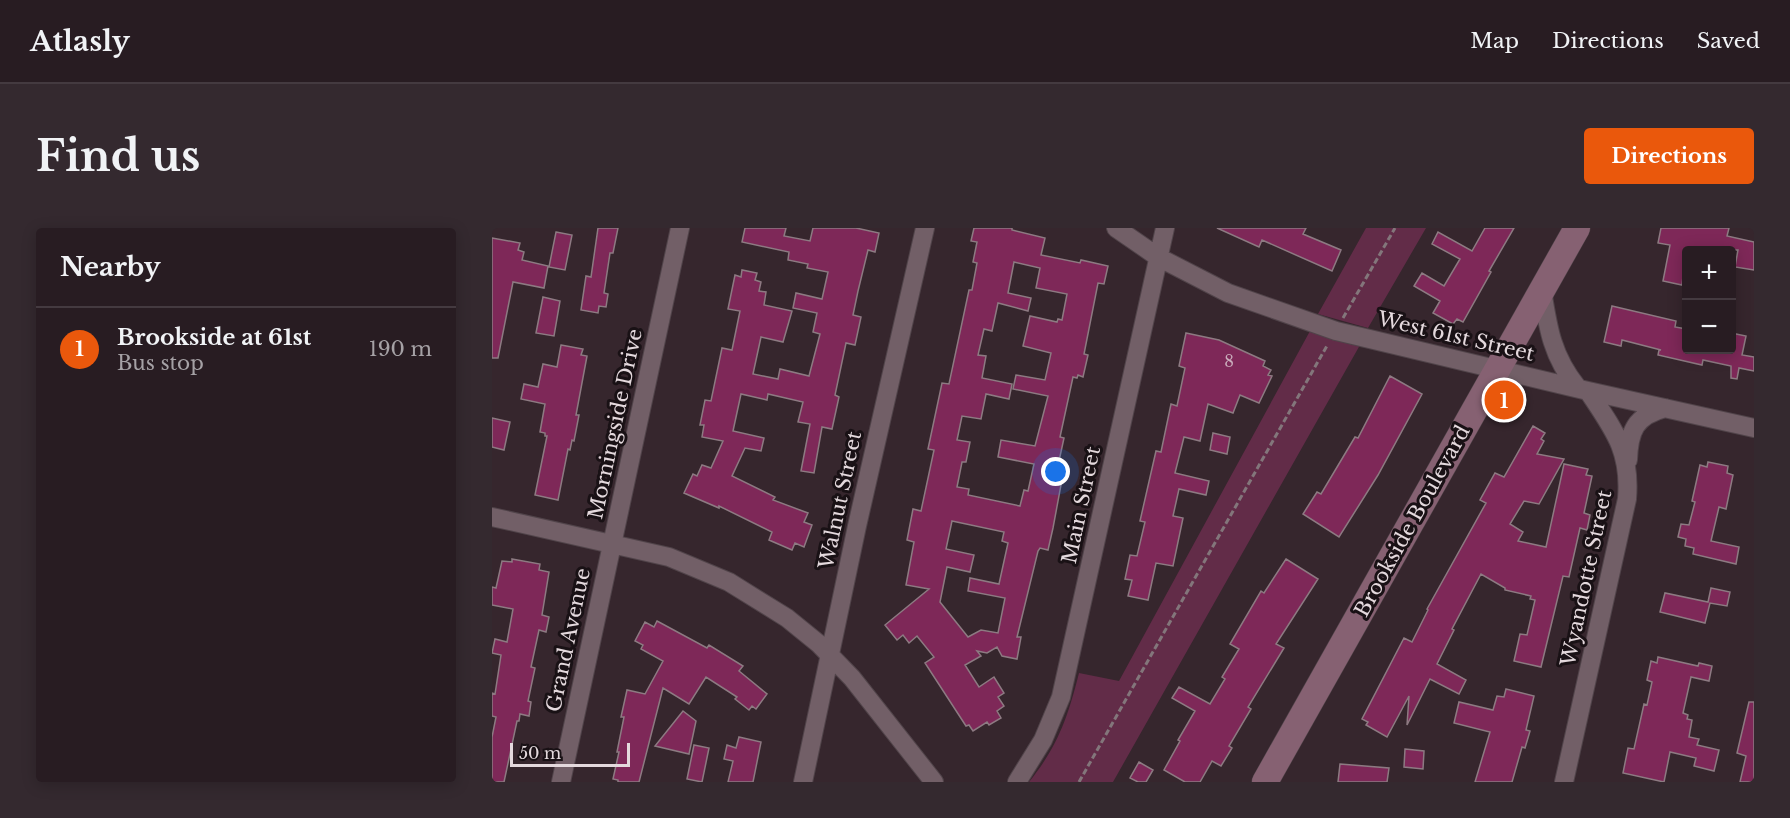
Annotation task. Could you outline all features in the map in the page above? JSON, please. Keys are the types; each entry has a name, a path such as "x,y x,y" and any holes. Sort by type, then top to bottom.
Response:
{"main road":[{"name":"Brookside Boulevard","path":"1274,776 1496,369 1577,228"}],"street":[{"name":"Morningside Drive","path":"680,228 612,542 669,557 729,582 787,618 819,644 852,678 934,782"},
{"name":"Walnut Street","path":"803,782 857,526 925,228"},
{"name":"West 61st Street","path":"1116,228 1158,257 1228,293 1336,331 1754,428"},
{"name":"Main Street","path":"1017,781 1043,740 1061,697 1165,228"},
{"name":"Wyandotte Street","path":"1542,290 1549,332 1564,371 1582,389 1619,440 1628,468 1627,499 1564,782"},
{"path":"1628,468 1630,441 1639,420 1649,412 1665,408"},
{"path":"492,517 612,542"},
{"name":"Grand Avenue","path":"561,782 612,542"}],"path":[{"path":"1079,782 1395,228"}],"shaded area":[{"path":"1366,228 1426,228 1368,328 1318,314"},
{"path":"1310,331 1360,345 1113,782 1029,782 1048,756 1061,730 1079,673 1119,681"}],"building":[{"path":"598,228 618,228 613,253 610,253 604,293 608,294 606,307 599,306 598,313 581,310 586,276 591,277"},
{"path":"745,228 786,228 784,236 810,241 813,228 856,228 879,233 875,252 868,250 853,315 861,317 855,345 846,343 835,395 839,397 832,429 822,427 814,473 801,471 810,424 798,422 803,402 768,394 767,400 741,394 733,431 764,438 761,451 745,448 732,476 775,497 773,500 808,513 804,522 812,525 804,547 795,543 792,550 769,540 772,532 719,506 719,508 684,493 693,474 697,476 702,465 711,468 723,441 702,437 704,425 700,425 705,400 711,401 722,348 732,350 740,311 728,309 735,275 741,277 742,270 757,273 755,280 761,282 759,291 766,292 764,305 792,311 783,342 761,337 753,374 778,379 780,369 809,376 820,334 813,332 817,313 793,308 796,293 822,299 828,272 807,268 808,264 788,260 789,252 742,242"},
{"path":"974,228 1012,228 1012,230 1045,238 1041,255 1108,266 1104,284 1098,283 1084,354 1088,355 1083,377 1078,375 1077,378 1073,377 1060,437 1064,438 1054,484 1061,485 1053,528 1048,550 1040,548 1038,551 1017,637 1021,637 1017,659 1002,656 997,647 987,653 977,651 981,656 965,665 979,687 994,677 1004,693 998,697 1004,706 997,711 1001,718 989,725 987,722 973,731 969,725 966,726 925,663 934,657 917,636 909,643 903,635 897,640 885,625 929,589 906,585 914,542 907,540 913,509 921,511 934,450 928,449 942,383 949,384 969,290 972,290 977,263 973,262 977,242 971,241","holes":["1014,262 1040,268 1036,288 1067,294 1062,320 1058,319 1057,322 1030,316 1023,346 1051,353 1045,380 1016,375 1013,389 1048,396 1035,446 1001,440 998,457 1034,464 1028,491 1024,490 1020,506 968,495 969,489 957,487 962,462 966,462 970,442 957,440 962,416 981,419 986,394 1009,399 1012,384 982,378 986,356 978,355 984,329 992,331 998,303 1028,311 1031,298 1008,293","952,521 1004,532 1002,541 1008,543 999,584 970,578 968,591 1005,598 998,633 981,630 968,637 940,602 947,567 970,572 974,555 946,549"]},
{"path":"1217,228 1306,228 1303,234 1341,250 1332,271 1262,240 1259,247"},
{"path":"1485,228 1514,228 1463,322 1457,319 1453,324 1433,313 1440,301 1414,286 1422,273 1444,286 1460,259 1432,244 1438,232 1472,251"},
{"path":"1661,228 1729,228 1727,236 1754,242 1754,270 1736,267 1738,250 1736,246 1682,246 1682,285 1663,281 1670,245 1658,243"},
{"path":"556,232 572,235 565,270 549,267"},
{"path":"492,238 520,243 518,250 524,252 522,260 548,266 544,288 513,282 498,358 492,358"},
{"path":"543,297 560,301 554,336 536,333"},
{"path":"1612,306 1676,321 1675,327 1682,328 1682,354 1736,354 1736,334 1746,336 1742,355 1754,357 1754,371 1739,368 1737,379 1731,378 1731,366 1703,360 1702,365 1658,355 1661,350 1622,340 1621,346 1604,342"},
{"path":"1186,333 1219,340 1265,361 1263,366 1271,370 1268,375 1272,376 1259,403 1240,395 1233,413 1208,404 1200,441 1184,437 1175,473 1209,481 1206,495 1179,489 1173,516 1183,518 1173,566 1156,563 1148,600 1128,596 1132,580 1125,579 1130,555 1137,556 1145,522 1140,521 1156,451 1161,452 1171,404 1177,406 1185,368 1179,366"},
{"path":"561,345 583,349 581,355 587,356 576,415 579,415 574,441 572,440 570,450 568,449 558,500 535,495 547,436 540,432 545,404 521,399 524,384 538,387 543,364 557,367"},
{"path":"1390,376 1422,394 1378,475 1339,537 1303,514 1317,492 1321,494 1355,437 1358,438"},
{"path":"492,418 510,422 504,450 492,447"},
{"path":"1533,426 1545,433 1541,439 1544,441 1537,454 1564,459 1539,504 1524,501 1510,524 1523,532 1518,541 1546,547 1564,464 1588,469 1586,475 1592,476 1584,513 1590,515 1587,530 1580,528 1569,577 1563,576 1541,667 1514,661 1520,634 1527,635 1535,600 1530,599 1531,596 1505,590 1481,574 1452,629 1454,630 1437,664 1466,680 1459,694 1430,679 1407,725 1409,696 1387,737 1366,725 1368,722 1362,719 1404,638 1412,642 1427,609 1486,503 1480,500 1495,473 1504,477"},
{"path":"1213,433 1230,437 1227,454 1210,450"},
{"path":"1708,462 1728,466 1727,473 1733,475 1726,509 1719,507 1711,541 1739,547 1736,564 1693,554 1694,548 1685,546 1686,539 1678,537 1681,524 1689,525 1700,465 1707,467"},
{"path":"512,559 540,564 539,570 549,572 542,615 549,617 546,632 539,630 531,667 535,668 528,701 531,702 529,716 520,714 519,721 517,721 504,782 492,782 492,737 496,717 492,716 492,693 495,694 501,655 492,653 495,639 507,642 513,609 492,605 492,587 496,588 502,561 512,562"},
{"path":"1286,559 1318,579 1276,644 1284,648 1248,707 1251,709 1229,746 1232,748 1221,766 1212,761 1200,782 1185,782 1164,770 1195,711 1172,698 1179,687 1210,704 1225,679 1222,677 1239,649 1230,644 1261,591 1264,593"},
{"path":"1711,588 1730,592 1727,606 1710,603 1705,623 1660,612 1665,593 1708,602"},
{"path":"657,621 707,648 709,645 743,666 739,671 767,694 756,709 752,706 749,710 735,699 737,697 706,677 689,704 663,688 639,782 618,782 613,779 627,690 645,694 663,661 641,649 643,645 635,641 645,622 654,627"},
{"path":"1658,657 1698,666 1699,663 1712,666 1709,681 1691,677 1683,713 1688,715 1687,719 1692,720 1689,737 1699,739 1697,745 1719,750 1714,771 1694,766 1696,758 1670,752 1664,782 1623,773 1628,748 1634,749 1644,704 1647,705 1652,682 1647,680 1651,661 1657,663"},
{"path":"1506,689 1534,696 1526,730 1530,731 1525,748 1522,747 1512,782 1475,782 1490,732 1454,723 1459,702 1493,710 1497,696 1504,697"},
{"path":"1749,702 1754,702 1754,782 1740,782 1746,756 1737,753"},
{"path":"683,711 696,721 689,754 655,746"},
{"path":"739,737 761,742 753,782 728,782 733,761 724,759 727,745 736,748"},
{"path":"694,745 709,748 702,782 687,779"},
{"path":"1405,749 1424,751 1423,769 1404,767"},
{"path":"1139,762 1153,770 1146,782 1138,782 1130,778"},
{"path":"1340,764 1389,768 1387,782 1338,782"}],"place":[{"name":"Brookside at 61st","path":"1504,400"}]}
